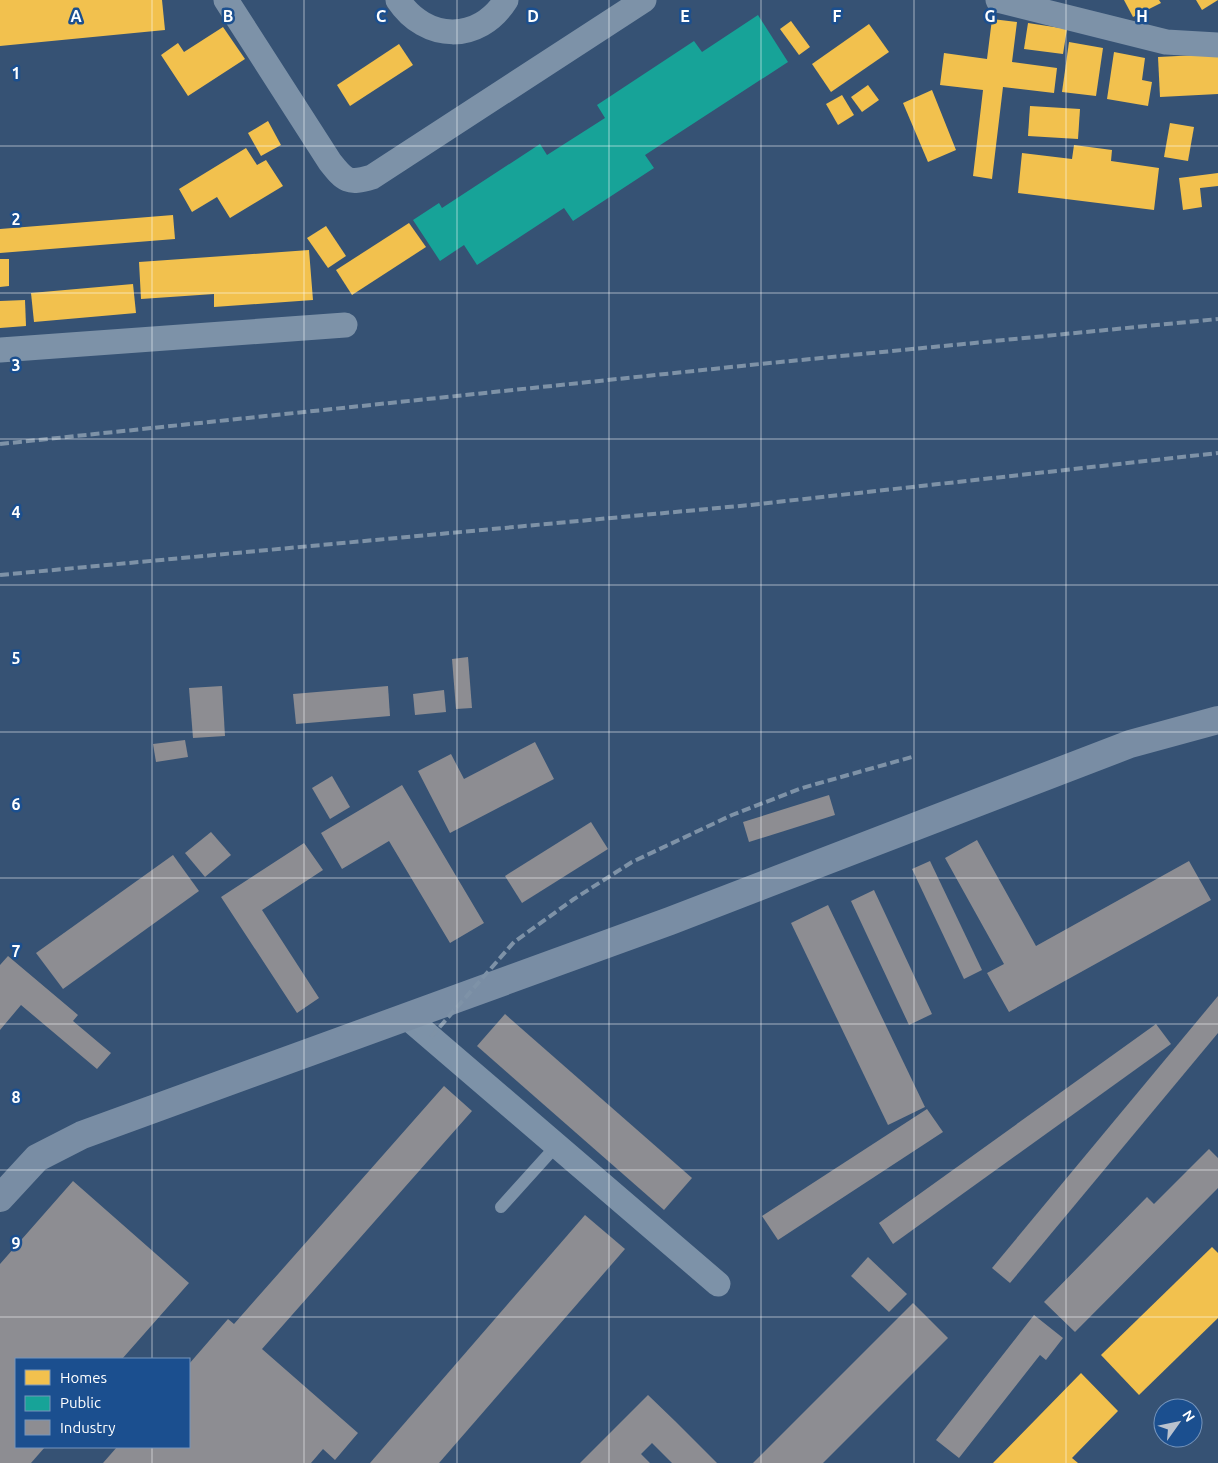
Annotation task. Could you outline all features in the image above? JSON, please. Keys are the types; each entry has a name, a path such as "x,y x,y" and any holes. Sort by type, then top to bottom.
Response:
{"street":[{"path":"226,0 330,162 342,178 355,182 372,178 644,0"},
{"path":"398,0 412,17 425,26 441,31 457,32 474,28 488,21 500,10 506,0"},
{"path":"998,0 1166,42 1218,45"},
{"path":"0,350 344,324"},
{"path":"0,1198 37,1158 82,1135 408,1018 1130,744 1218,720"},
{"path":"408,1018 718,1284"}],"lane":[{"path":"500,1207 557,1145"}],"building: Homes":[{"path":"0,0 162,0 165,30 0,46"},
{"path":"1124,0 1159,0 1161,3 1133,17"},
{"path":"1196,0 1218,0 1202,10"},
{"path":"992,19 1017,22 1012,62 1057,68 1054,93 1003,87 992,179 973,176 983,90 940,85 944,53 987,59"},
{"path":"791,21 810,47 799,55 780,29"},
{"path":"1028,23 1067,29 1063,54 1024,49"},
{"path":"869,24 889,52 831,92 812,64"},
{"path":"223,27 245,59 188,96 161,55 178,43 184,52"},
{"path":"1069,42 1103,48 1096,96 1062,92"},
{"path":"399,44 413,65 350,106 337,85"},
{"path":"1114,52 1145,58 1142,80 1152,82 1148,106 1107,99"},
{"path":"1218,54 1218,94 1160,97 1158,57"},
{"path":"868,85 879,100 862,112 851,97"},
{"path":"932,90 956,150 928,162 903,103"},
{"path":"842,95 854,115 838,125 826,104"},
{"path":"1030,106 1080,109 1078,139 1028,136"},
{"path":"268,121 281,145 261,156 248,133"},
{"path":"1170,123 1194,127 1188,161 1164,157"},
{"path":"1074,145 1112,150 1111,161 1159,168 1154,210 1018,193 1022,153 1072,159"},
{"path":"246,148 257,165 266,160 283,186 230,218 217,197 192,212 179,189"},
{"path":"1218,173 1218,186 1200,188 1202,207 1183,210 1179,178"},
{"path":"173,215 175,239 0,253 0,229"},
{"path":"409,223 426,247 352,295 336,270"},
{"path":"326,226 346,256 328,268 307,238"},
{"path":"309,250 313,300 214,307 214,294 141,299 139,262"},
{"path":"0,259 9,259 9,286 0,287"},
{"path":"133,284 136,313 34,322 31,293"},
{"path":"25,300 26,326 0,328 0,301"},
{"path":"1212,1247 1218,1253 1218,1318 1139,1395 1101,1355"},
{"path":"1081,1373 1118,1411 1072,1458 1078,1463 993,1463"}],"building: Public":[{"path":"758,15 788,62 645,155 654,168 573,221 564,208 477,265 464,245 440,261 413,220 439,203 442,208 540,144 547,155 605,118 597,105 694,41 702,52"}],"building: Industry":[{"path":"468,657 472,708 456,709 452,659"},
{"path":"222,686 225,736 193,738 189,688"},
{"path":"388,686 390,716 296,724 293,694"},
{"path":"444,690 446,712 415,715 413,694"},
{"path":"185,740 188,757 156,762 153,744"},
{"path":"535,742 554,779 450,833 418,771 451,754 464,779"},
{"path":"332,776 350,807 330,819 312,788"},
{"path":"402,785 484,923 450,943 389,841 342,869 321,833"},
{"path":"829,795 835,815 749,842 743,822"},
{"path":"591,822 608,849 522,903 505,876"},
{"path":"211,832 231,855 205,877 185,853"},
{"path":"977,840 1036,946 1189,861 1211,900 1009,1012 987,973 1004,964 945,858"},
{"path":"304,843 323,870 262,910 319,998 297,1013 221,897"},
{"path":"173,855 199,891 63,989 36,953"},
{"path":"930,861 982,970 964,979 912,869"},
{"path":"874,890 932,1014 909,1025 851,901"},
{"path":"828,905 925,1107 888,1125 791,923"},
{"path":"8,956 78,1015 73,1021 111,1053 97,1069 21,1005 0,1030 0,965"},
{"path":"1218,996 1218,1033 1010,1283 992,1268"},
{"path":"505,1014 692,1178 664,1210 477,1046"},
{"path":"1156,1024 1171,1044 893,1244 879,1223"},
{"path":"444,1086 472,1111 262,1349 358,1433 335,1460 323,1449 311,1463 103,1463 116,1448 190,1448 190,1363 228,1319 234,1324"},
{"path":"927,1109 943,1132 778,1240 762,1216"},
{"path":"1209,1149 1218,1158 1218,1188 1075,1332 1044,1302 1147,1197 1154,1204"},
{"path":"73,1181 189,1283 123,1358 15,1358 15,1448 44,1448 31,1463 0,1463 0,1264"},
{"path":"585,1215 625,1249 439,1463 370,1463"},
{"path":"868,1257 907,1294 889,1312 851,1276"},
{"path":"913,1303 948,1338 823,1463 753,1463"},
{"path":"1034,1315 1063,1338 1046,1360 1040,1355 959,1458 936,1440"},
{"path":"648,1395 717,1463 672,1463 652,1443 641,1454 650,1463 580,1463"}],"railway":[{"path":"0,444 760,364 1218,319"},
{"path":"0,575 750,505 1218,453"},
{"path":"431,1037 514,942 574,899 632,862 732,815 802,788 912,757"}]}
